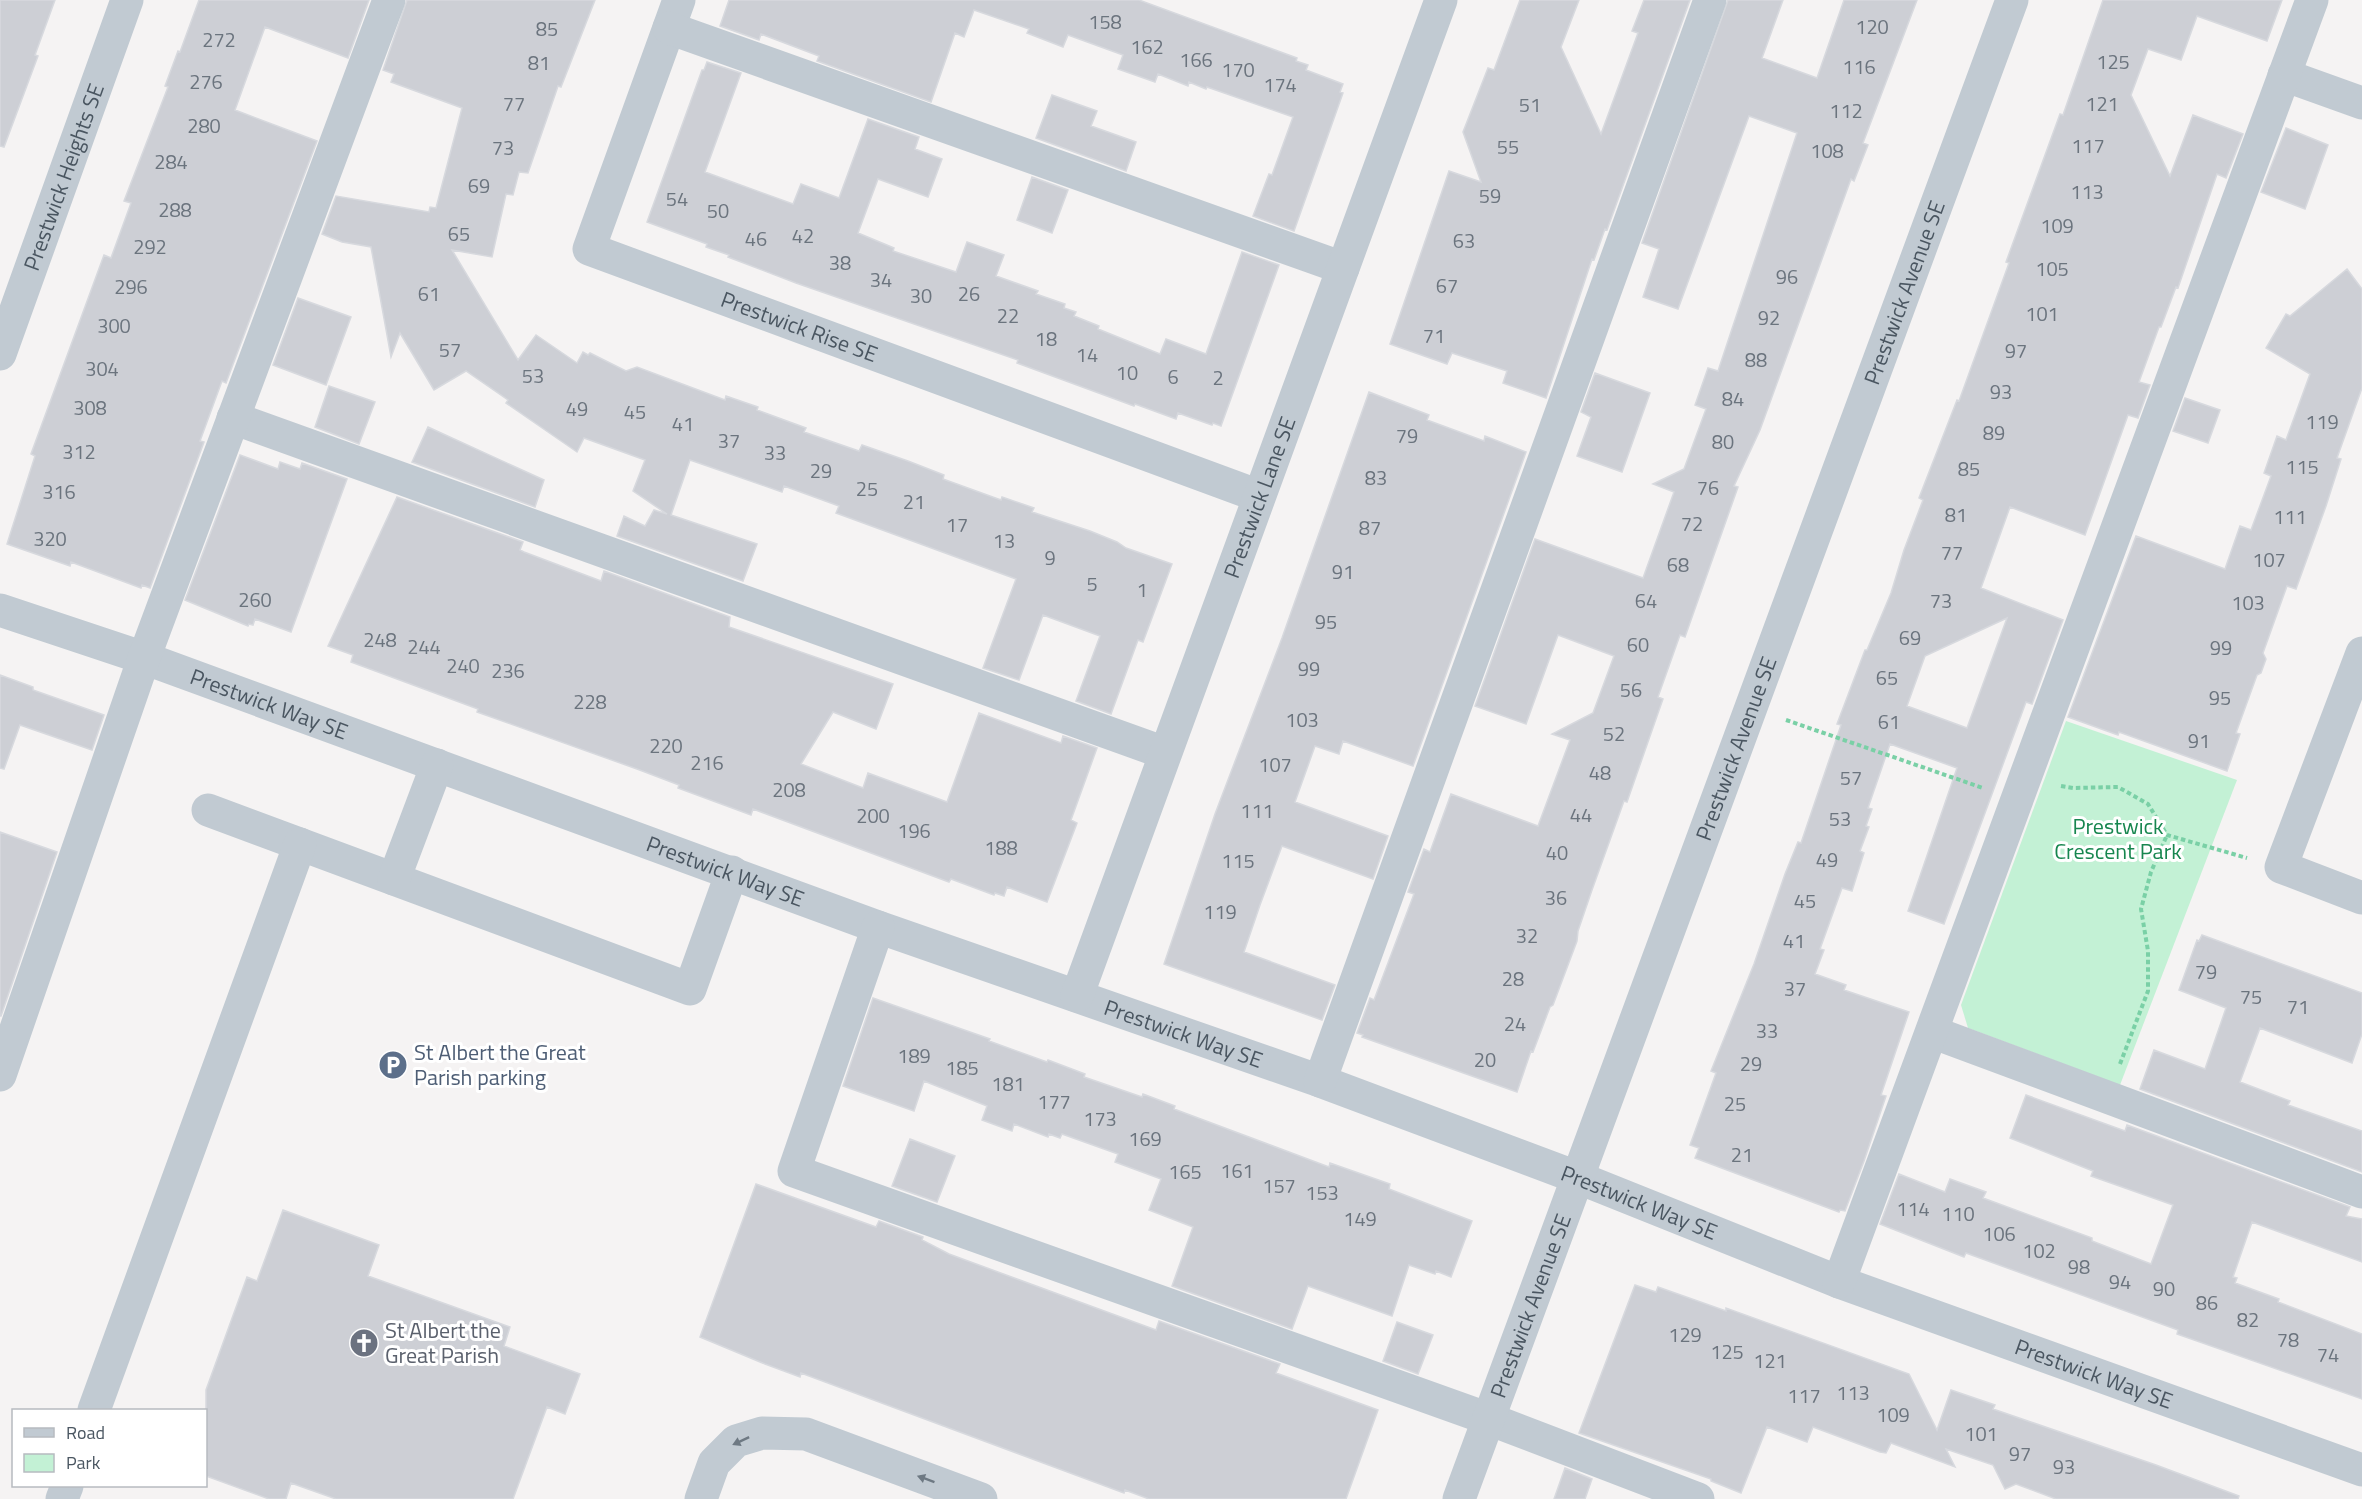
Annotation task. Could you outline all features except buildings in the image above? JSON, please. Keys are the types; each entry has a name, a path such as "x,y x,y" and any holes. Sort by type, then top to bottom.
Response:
{"street":[{"name":"Prestwick Heights SE","path":"0,354 127,0"},
{"path":"0,1075 144,658 389,0"},
{"path":"1320,1081 1710,0"},
{"name":"Prestwick Avenue SE","path":"1459,1499 2012,0"},
{"path":"1839,1282 2312,0"},
{"name":"Prestwick Lane SE","path":"1077,996 1343,268 1431,3"},
{"path":"674,14 1343,268"},
{"name":"Prestwick Rise SE","path":"674,14 589,249 1259,496"},
{"path":"2284,75 2362,103"},
{"path":"233,418 1165,753"},
{"name":"Prestwick Way SE","path":"0,610 144,658 878,927 1320,1081 1579,1178 1839,1282 2362,1470"},
{"path":"2362,653 2281,867 2362,898"},
{"path":"394,879 437,765"},
{"path":"208,810 690,989 732,872"},
{"path":"94,1409 300,844"},
{"path":"878,927 794,1171 1489,1419 1698,1499"},
{"path":"1932,1032 2362,1192"},
{"path":"704,1498 714,1463 736,1441 762,1433 806,1434 981,1499"}],"path":[{"path":"1751,708 2021,789 2118,787 2148,804 2167,835 2281,867"},
{"path":"2107,1097 2148,991 2148,951 2141,909 2151,872 2167,835"}],"green space":[{"name":"Prestwick Crescent Park","path":"2066,721 2237,780 2120,1085 1968,1028 1961,1005"}],"place":[{"name":"St Albert the Great Parish parking","path":"393,1065"},
{"name":"St Albert the Great Parish","path":"364,1343"}]}
